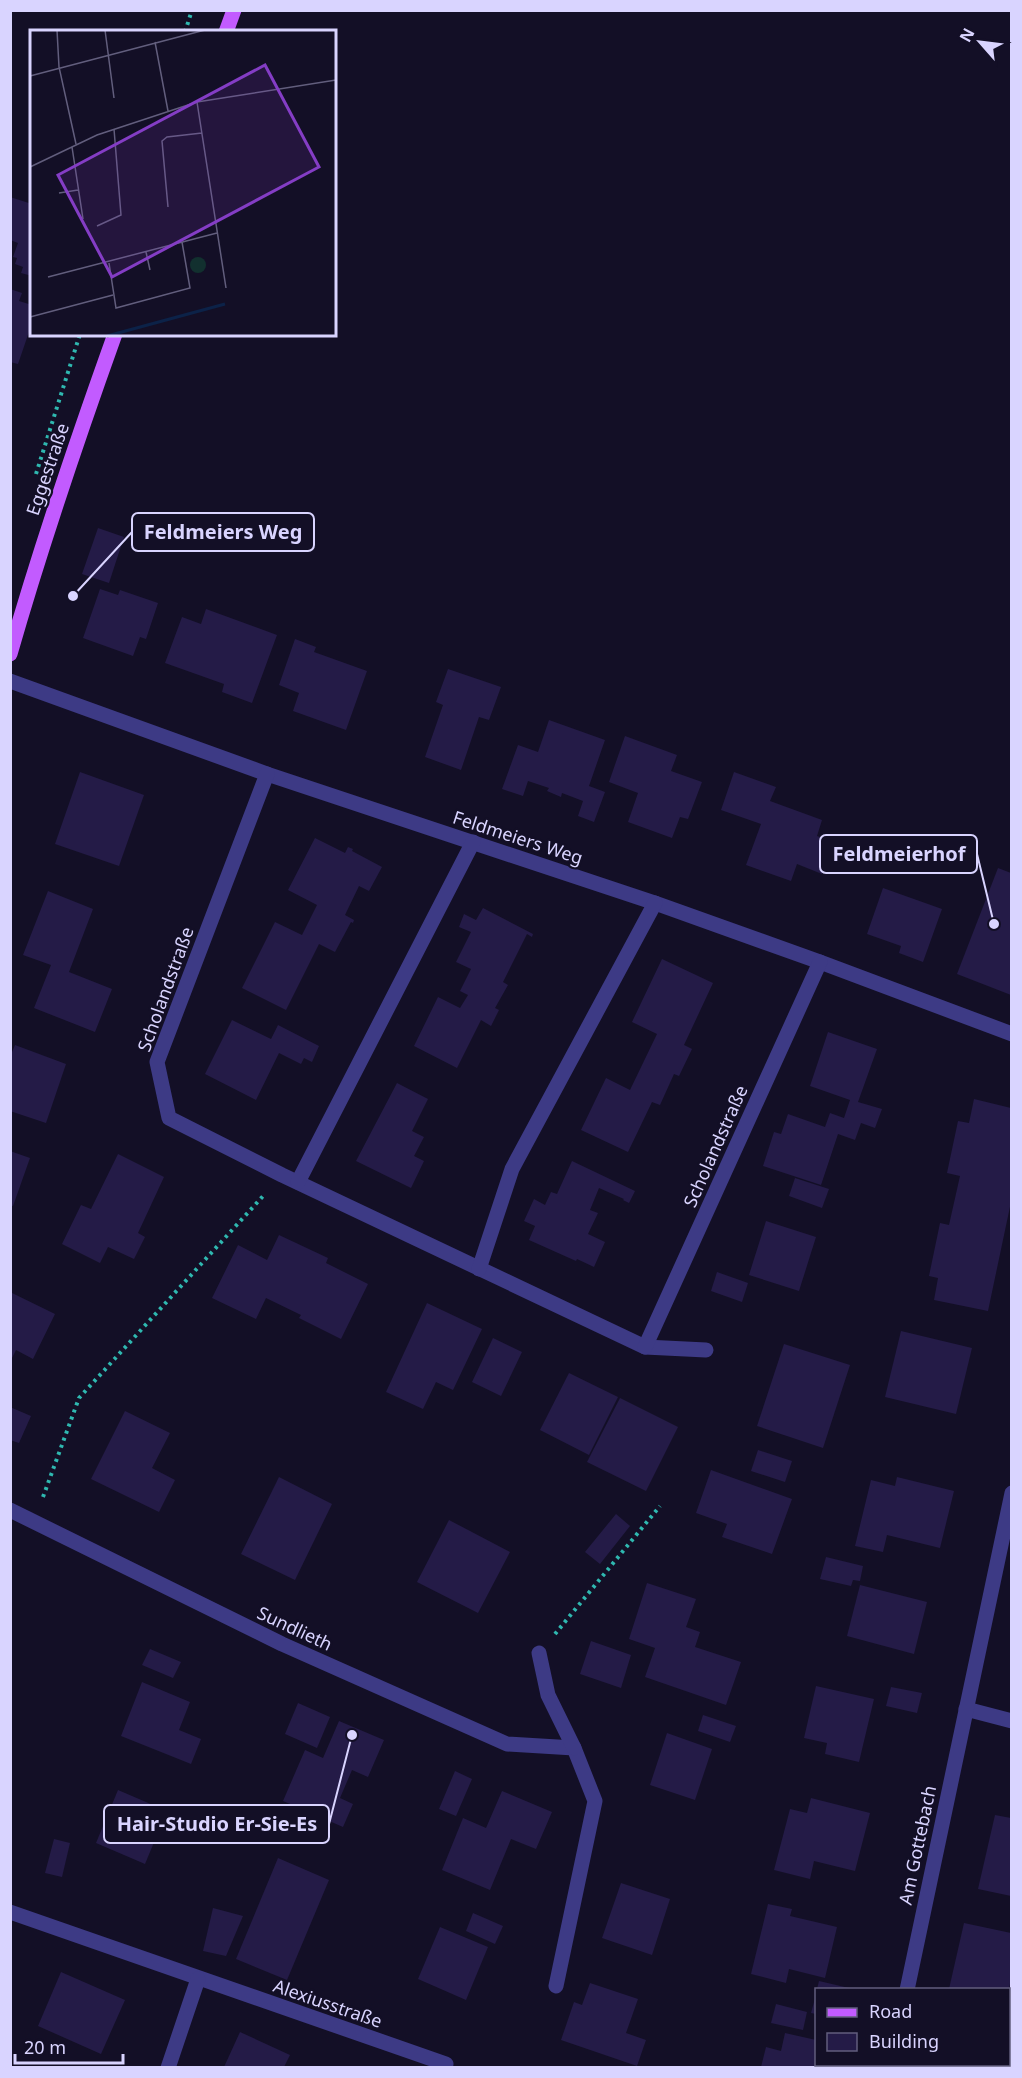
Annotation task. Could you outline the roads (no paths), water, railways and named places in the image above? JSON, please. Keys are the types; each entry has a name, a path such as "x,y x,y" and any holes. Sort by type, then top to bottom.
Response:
{"main road":[{"path":"227,30 234,10"},
{"name":"Eggestraße","path":"10,654 35,566 114,336"}],"street":[{"name":"Feldmeiers Weg","path":"10,681 267,774 655,903 1011,1034"},
{"name":"Scholandstraße","path":"267,774 157,1062 169,1118 282,1175 645,1347 706,1350"},
{"path":"298,1182 473,842"},
{"path":"479,1269 512,1169 655,903"},
{"name":"Scholandstraße","path":"645,1347 820,962"},
{"name":"Am Gottebach","path":"907,1988 1011,1493"},
{"name":"Sundlieth","path":"10,1510 282,1644 507,1744 574,1748"},
{"path":"539,1653 548,1695 574,1748 595,1801 556,1986"},
{"path":"966,1709 1011,1721"},
{"name":"Alexiusstraße","path":"10,1912 446,2064"},
{"path":"168,2067 198,1979"}],"place":[{"name":"Feldmeiers Weg","path":"73,596"},
{"name":"Feldmeierhof","path":"994,924"},
{"name":"Hair-Studio Er-Sie-Es","path":"352,1735"}]}
